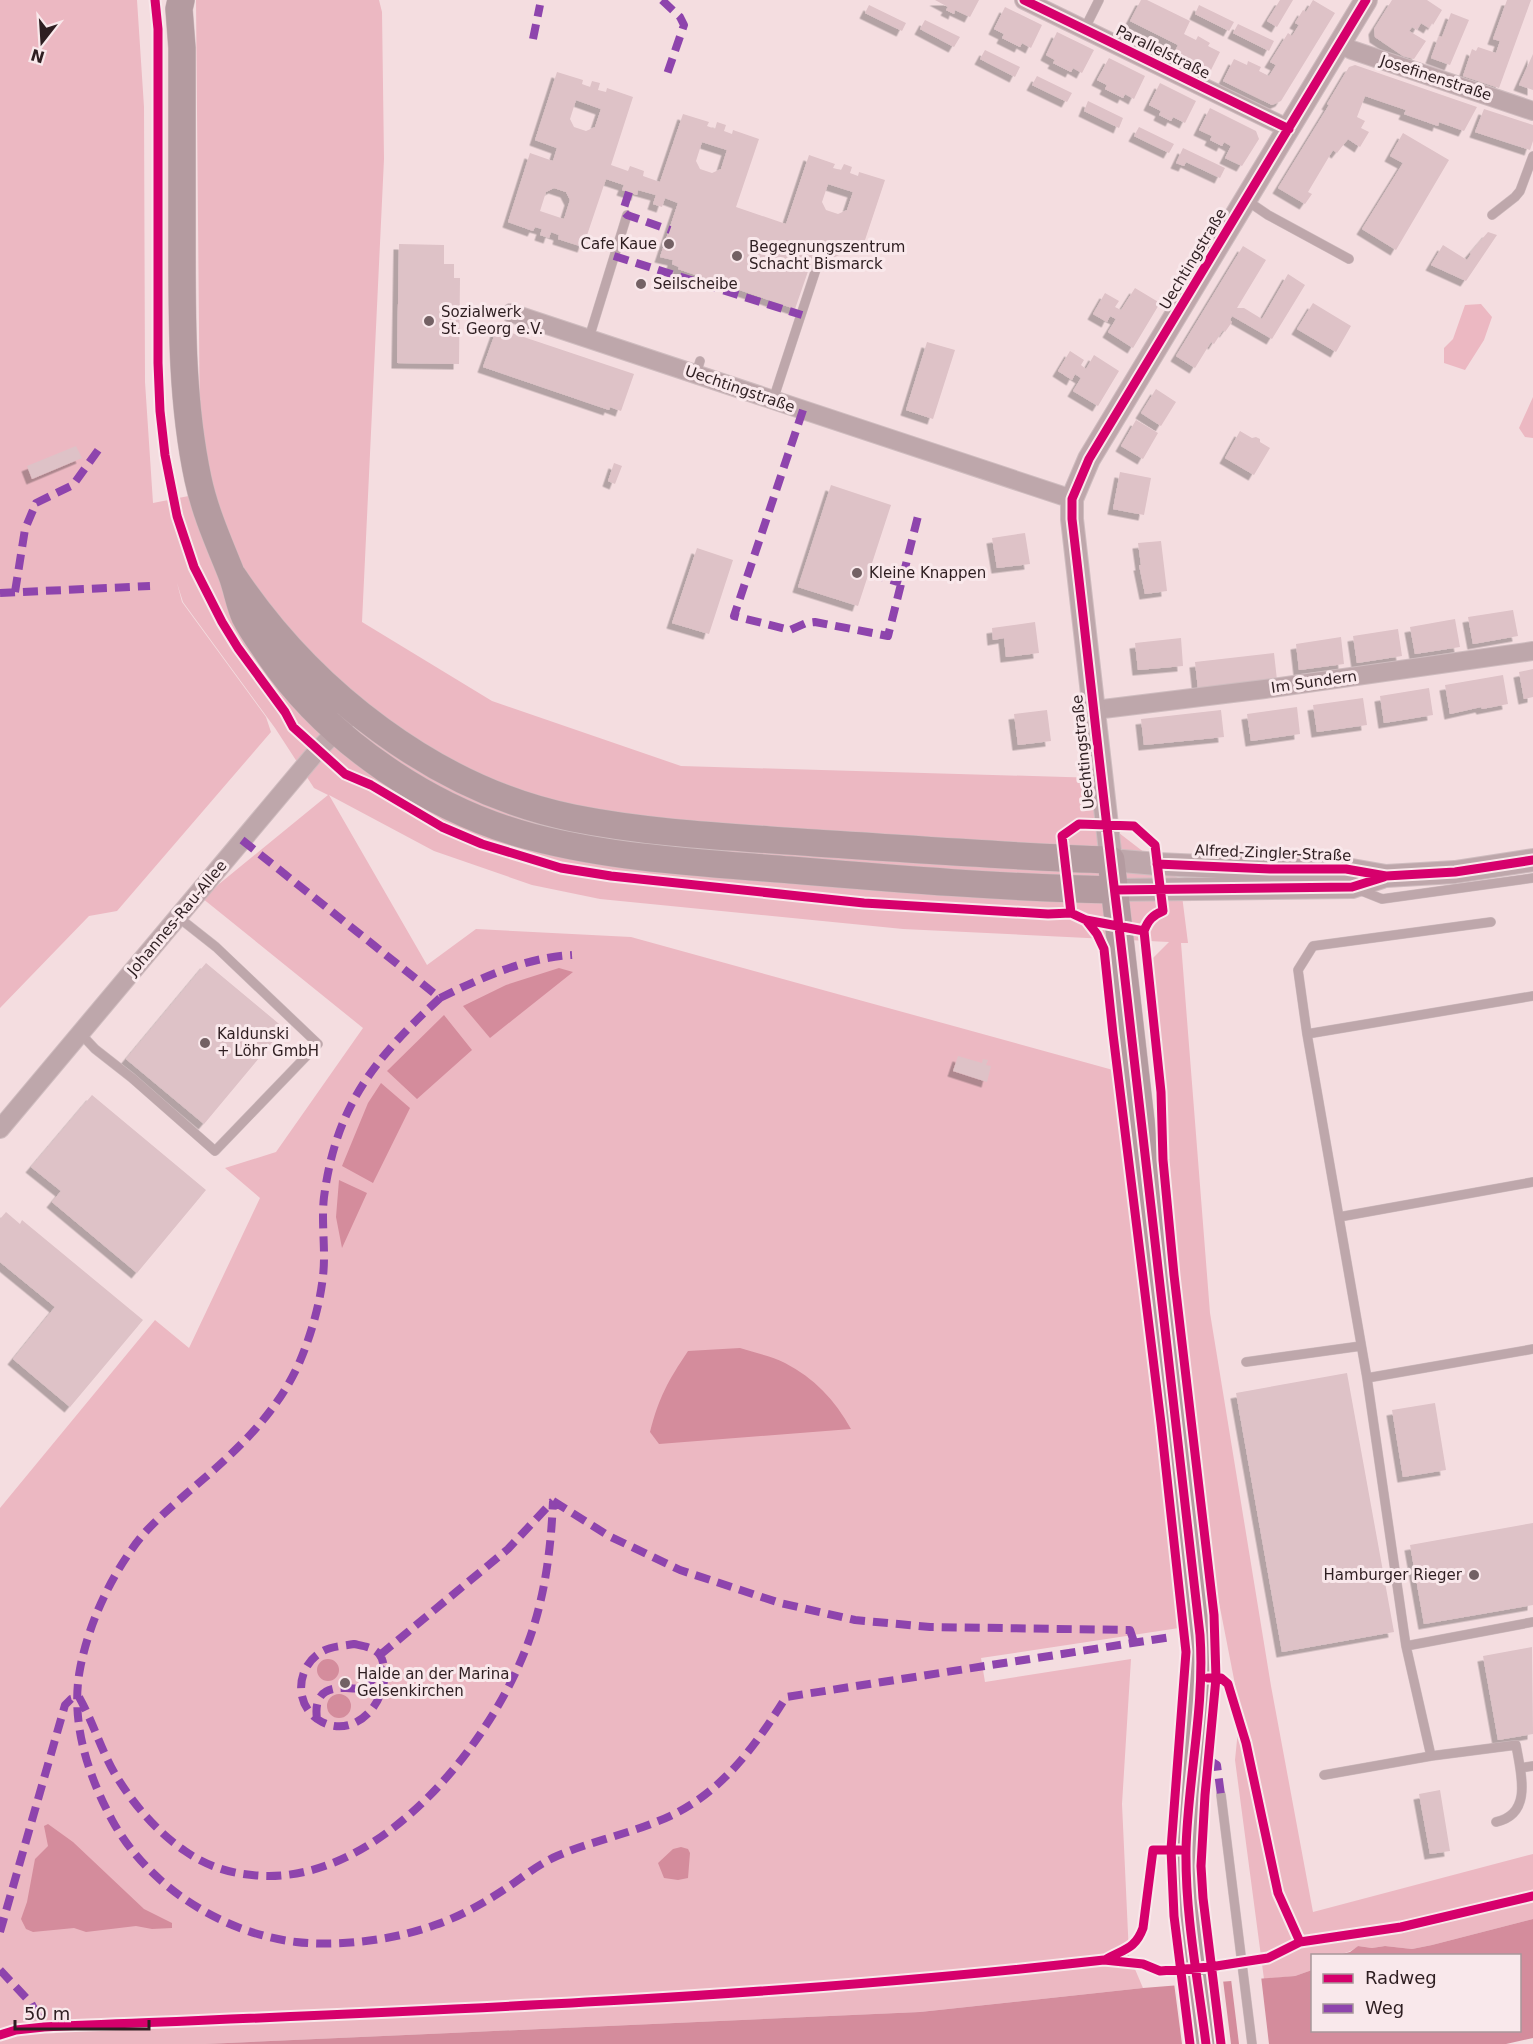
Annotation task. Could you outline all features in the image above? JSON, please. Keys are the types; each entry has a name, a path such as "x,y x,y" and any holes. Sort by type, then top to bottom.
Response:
{"main road":[{"path":"179,3 182,48 182,338 190,437 199,483 216,538 245,616 254,633 302,698 374,760 413,787 453,808 489,823 566,845 662,859 865,876 1114,890"},
{"path":"232,576 269,626 319,678 356,710 402,744 466,781 496,795 571,818 674,833 1111,860"},
{"name":"Uechtingstraße","path":"1111,860 1200,1635 1201,1687 1189,1794 1186,1851 1190,1916 1206,2044"}],"street":[{"name":"Parallelstraße","path":"1024,0 1289,129"},
{"name":"Uechtingstraße","path":"1111,860 1072,519 1072,499 1089,459 1366,0"},
{"name":"Josefinenstraße","path":"1340,44 1533,111"},
{"name":"Uechtingstraße","path":"511,312 588,338 698,367 773,400 1072,499"},
{"name":"Im Sundern","path":"1095,710 1276,688 1533,651"},
{"name":"Johannes-Rau-Allee","path":"0,1129 318,750 356,710"},
{"name":"Alfred-Zingler-Straße","path":"1111,860 1270,869 1346,869 1386,876 1455,872 1533,860"},
{"name":"Alfred-Zingler-Straße","path":"1114,890 1352,887 1386,876"}],"lane":[{"path":"1084,30 1099,0"},
{"path":"1492,215 1515,197 1520,190 1533,156"},
{"path":"1246,200 1268,215 1349,259"},
{"path":"588,338 627,215"},
{"path":"773,400 821,254"},
{"path":"1352,887 1382,899 1533,878"},
{"path":"80,1033 95,1049 132,1078 215,1151 318,1044 216,946 178,916"},
{"path":"1431,1756 1406,1646 1367,1378 1306,1034 1298,970 1313,946 1491,922"},
{"path":"1306,1034 1533,996"},
{"path":"1339,1217 1533,1182"},
{"path":"1246,1362 1361,1346"},
{"path":"1367,1378 1533,1349"},
{"path":"1406,1646 1533,1622"},
{"path":"1324,1775 1431,1756 1516,1745 1524,1795 1518,1812 1507,1820 1496,1822"},
{"path":"1520,1768 1533,1766"},
{"path":"1221,1795 1252,2044"}],"shaded area":[{"path":"0,0 137,0 144,107 145,382 153,503 209,492 200,439 196,0 379,0 382,12 384,159 362,622 492,701 681,766 1099,778 1110,826 1180,880 1188,943 1181,943 1210,1313 1271,1686 1313,1912 1533,1854 1533,1919 1412,1949 1358,1946 1342,1954 1311,1954 1311,1970 1295,1976 1264,1979 1235,1760 1240,1710 1206,1536 1174,1260 1165,1101 1151,960 1169,942 903,929 600,899 532,885 434,851 329,795 427,965 476,929 631,937 1113,1070 1179,1628 981,1658 985,1682 1131,1659 1122,1804 1129,1955 1143,1988 920,2012 205,2044 0,2044 0,1508 155,1320 189,1348 260,1198 225,1168 276,1152 363,1028 202,898 328,795 314,788 275,728 183,602 177,583 182,602 266,717 271,732 117,911 89,916 0,1008"},
{"path":"1481,304 1492,317 1484,340 1465,370 1444,363 1444,348 1453,339 1465,305"},
{"path":"1533,397 1533,438 1525,437 1519,428"},
{"path":"559,968 573,972 490,1038 463,1006 506,985"},
{"path":"444,1015 472,1050 417,1099 387,1071"},
{"path":"381,1083 410,1108 373,1183 342,1166 368,1103"},
{"path":"339,1180 367,1193 342,1248 336,1217"},
{"path":"740,1348 769,1356 796,1369 831,1399 851,1429 659,1444 650,1432 653,1420 665,1390 688,1351"},
{"path":"324,1659 332,1659 339,1666 339,1674 332,1681 324,1681 317,1674 317,1666"},
{"path":"339,1694 348,1697 351,1706 348,1715 339,1718 330,1715 327,1706 330,1697"},
{"path":"48,1824 73,1842 144,1909 172,1923 172,1928 152,1929 136,1926 86,1932 74,1928 33,1932 26,1929 21,1919 27,1902 35,1859 48,1846 44,1826"},
{"path":"681,1847 688,1849 690,1853 688,1878 678,1880 664,1878 658,1863 673,1849"},
{"path":"1533,1919 1533,2038 1506,2044 205,2044 920,2012 1143,1988 1295,1976 1311,1970 1311,2032 1521,2032 1521,1954 1342,1954 1358,1946 1412,1949"}],"pier":[{"path":"1261,1976 1269,2044 1239,2044 1231,1979"},
{"path":"1223,1980 1231,2044 1182,2044 1174,1983"}],"building":[{"path":"935,0 979,0 970,17 955,10 954,14 946,10 948,7"},
{"path":"1141,0 1147,0 1190,21 1184,34 1196,40 1198,36 1210,43 1208,46 1220,52 1209,74 1173,56 1178,45 1130,21"},
{"path":"1280,0 1293,0 1277,27 1267,21"},
{"path":"1313,0 1335,13 1281,101 1272,105 1223,81 1234,59 1247,65 1248,61 1261,67 1259,71 1269,76 1276,65 1270,62 1288,33 1292,36 1299,25 1295,23 1303,10 1306,12"},
{"path":"1392,0 1427,0 1442,10 1429,28 1421,23 1417,30 1412,27 1409,31 1426,41 1414,59 1403,56 1375,37 1374,29"},
{"path":"1507,0 1531,0 1499,88 1463,76 1472,49 1476,51 1478,47 1496,53 1500,41 1493,39"},
{"path":"869,5 906,23 902,31 865,13"},
{"path":"1199,5 1234,22 1229,31 1195,14"},
{"path":"1005,7 1042,25 1031,48 1022,43 1020,47 1002,38 1004,34 994,29"},
{"path":"1451,13 1469,20 1450,65 1431,58"},
{"path":"925,20 960,37 954,47 920,29"},
{"path":"1238,24 1274,41 1269,51 1233,33"},
{"path":"1057,32 1094,50 1082,73 1073,68 1071,72 1053,63 1055,60 1046,55"},
{"path":"985,50 1020,67 1015,77 980,59"},
{"path":"1533,54 1533,90 1519,85"},
{"path":"1109,58 1145,76 1134,99 1125,94 1123,98 1105,89 1107,85 1097,80"},
{"path":"1355,65 1477,107 1464,131 1439,122 1438,126 1404,114 1406,110 1365,96 1357,117 1365,121 1361,128 1369,132 1360,147 1348,139 1337,153 1333,150 1308,192 1312,194 1305,204 1278,188 1329,105 1327,104 1349,67"},
{"path":"557,72 583,80 582,84 590,87 592,81 600,83 598,90 606,92 607,88 633,97 611,165 628,171 630,166 644,171 643,176 660,182 683,114 709,122 707,126 715,129 717,122 726,125 724,131 732,134 733,130 759,139 736,207 786,224 809,155 835,164 833,168 841,170 844,164 852,167 850,173 858,176 859,172 885,180 862,249 838,241 835,247 839,255 831,259 827,251 816,248 795,309 678,269 679,267 672,264 673,260 660,257 678,203 665,198 662,207 653,204 656,195 638,190 637,195 622,190 624,185 606,179 583,247 558,239 559,235 551,232 549,238 540,235 542,229 535,227 533,231 508,222 530,153 553,161 557,148 535,140","holes":["576,100 601,109 595,127 586,131 574,127 570,119","702,142 727,150 721,169 712,173 700,169 696,161","828,184 853,192 847,210 838,214 826,210 822,202","554,188 566,192 570,200 564,219 540,211 546,192"]},
{"path":"1037,76 1072,93 1067,102 1032,85"},
{"path":"1160,83 1196,101 1185,123 1173,117 1171,121 1159,115 1161,111 1149,105"},
{"path":"1088,101 1123,118 1119,128 1084,111"},
{"path":"1210,108 1256,131 1259,139 1242,166 1225,158 1231,146 1224,142 1222,146 1210,140 1212,136 1199,130"},
{"path":"1484,109 1533,125 1533,141 1530,150 1475,132"},
{"path":"1139,127 1174,144 1169,153 1134,136"},
{"path":"1403,133 1449,160 1396,250 1362,229 1403,163 1390,156"},
{"path":"1183,148 1225,168 1220,178 1186,162 1184,166 1176,163"},
{"path":"1488,232 1497,235 1466,281 1431,265 1443,245 1467,260 1470,253"},
{"name":"Sozialwerk St. Georg e.V.","path":"399,244 444,245 444,264 454,264 454,278 460,278 459,364 397,363"},
{"path":"1243,246 1266,260 1237,308 1244,308 1262,319 1288,274 1305,285 1272,339 1232,316 1230,320 1232,322 1225,332 1223,330 1214,344 1211,342 1195,368 1176,356"},
{"path":"1135,288 1160,303 1133,348 1108,332 1116,319 1110,316 1107,322 1093,314 1105,293 1119,301 1115,307 1121,310"},
{"path":"1313,303 1351,326 1336,352 1297,329"},
{"name":"Sozialwerk St. Georg e.V.","path":"497,328 634,374 621,411 610,407 609,410 483,367"},
{"path":"927,342 955,350 933,419 906,410"},
{"path":"1070,351 1084,360 1081,365 1086,369 1094,355 1119,371 1098,406 1073,391 1081,378 1075,374 1072,380 1058,371"},
{"path":"1156,389 1176,402 1161,426 1141,413"},
{"path":"1136,420 1158,433 1143,459 1121,446"},
{"path":"1240,431 1252,438 1260,439 1260,442 1270,448 1254,475 1225,458"},
{"path":"76,446 82,458 32,479 27,466"},
{"path":"614,463 622,466 615,484 608,481"},
{"path":"1120,472 1151,478 1144,515 1113,509"},
{"path":"831,485 891,505 858,606 798,587"},
{"path":"1025,533 1030,564 997,568 992,538"},
{"path":"1161,541 1167,591 1145,594 1139,565 1141,565 1138,543"},
{"path":"697,548 733,560 709,634 672,623"},
{"path":"1513,610 1518,636 1473,644 1468,617"},
{"path":"1455,619 1460,647 1415,654 1410,627"},
{"path":"1035,622 1039,653 1006,657 1004,638 993,640 992,628"},
{"path":"1398,629 1402,656 1357,663 1353,636"},
{"path":"1341,637 1344,664 1299,670 1296,644"},
{"path":"1181,638 1183,666 1138,670 1135,643"},
{"path":"1274,653 1277,680 1198,689 1195,662"},
{"path":"1533,669 1533,697 1524,699 1519,672"},
{"path":"1503,675 1508,704 1450,714 1445,685"},
{"path":"1429,688 1433,715 1384,723 1380,696"},
{"path":"1363,698 1367,725 1317,732 1313,705"},
{"path":"1297,707 1300,734 1251,741 1247,714"},
{"path":"1047,710 1051,741 1018,745 1014,714"},
{"path":"1221,710 1224,737 1144,745 1141,719"},
{"name":"Kaldunski + Löhr GmbH","path":"206,963 284,1028 204,1124 126,1059"},
{"path":"958,1056 982,1063 983,1059 988,1060 986,1065 991,1066 987,1082 953,1071"},
{"path":"92,1095 206,1190 137,1273 52,1202 61,1191 31,1167"},
{"path":"6,1212 20,1224 22,1220 143,1320 70,1407 13,1359 55,1307 0,1262 0,1219"},
{"path":"1347,1373 1394,1632 1282,1652 1236,1393"},
{"path":"1435,1403 1446,1470 1403,1477 1392,1410"},
{"name":"Hamburger Rieger","path":"1533,1523 1533,1605 1424,1624 1410,1545"},
{"path":"1532,1647 1533,1734 1498,1740 1483,1656"},
{"path":"1440,1790 1450,1851 1430,1854 1419,1794"}],"marked path":[{"path":"662,0 680,17 684,25 665,80"},
{"path":"533,39 540,5"},
{"path":"629,192 623,211 627,215 670,230"},
{"path":"614,256 802,315"},
{"path":"803,410 734,616 790,630 815,622 888,636 919,512"},
{"path":"15,592 25,529 36,503 73,485 99,449"},
{"path":"869,573 901,583"},
{"path":"0,593 150,586"},
{"path":"242,840 440,998 377,1064 362,1086 338,1136 324,1197 324,1266 320,1297 308,1341 290,1381 266,1417 236,1449 138,1541 107,1591 88,1637 80,1669 77,1709 83,1748 95,1785 112,1820 127,1844 167,1885 215,1917 268,1937 296,1942 330,1944 402,1935 444,1922 471,1909 557,1856 632,1831 678,1812 697,1800 732,1771 760,1736 786,1697 1171,1637"},
{"path":"440,998 520,964 572,955"},
{"path":"553,1501 609,1536 680,1570 780,1603 855,1620 930,1627 1130,1630 1134,1642"},
{"path":"380,1655 508,1549 553,1501"},
{"path":"0,1932 65,1705 71,1699 79,1697 110,1765 138,1807 175,1843 209,1864 252,1875 298,1873 342,1859 383,1835 422,1803 456,1766 486,1725 510,1683 528,1643 539,1608 549,1555 553,1501"},
{"path":"354,1644 371,1648 377,1652 383,1664 384,1681 377,1702 371,1711 354,1723 333,1726 322,1722 306,1707 302,1697 303,1676 307,1666 323,1651 354,1644"},
{"path":"317,1719 317,1705 322,1695 331,1689 364,1687 384,1666"},
{"path":"1209,1760 1217,1765 1221,1795"},
{"path":"0,1970 31,2003 44,2027"}],"cycle path":[{"path":"155,0 158,29 158,363 165,455 177,516 194,567 238,648 285,712 293,727 345,774 371,785 442,827 482,844 561,868 611,876 864,903 1048,914 1071,913 1086,920 1144,931 1151,918 1163,911 1155,845 1134,826 1079,824 1062,836 1071,913"},
{"path":"1024,0 1289,129"},
{"path":"1206,2044 1186,1873 1187,1822 1200,1689 1200,1635 1072,519 1072,499 1089,459 1366,0"},
{"path":"1157,864 1270,869 1346,869 1386,876 1455,872 1533,860"},
{"path":"1115,890 1352,887 1384,877"},
{"path":"1086,920 1097,934 1104,949 1186,1652 1171,1849 1174,1916 1190,2044"},
{"path":"1144,931 1161,1092 1163,1160 1174,1275 1214,1615 1216,1678 1201,1866 1221,2044"},
{"path":"1208,1678 1221,1678 1228,1684 1246,1743 1278,1893 1300,1942"},
{"path":"1105,1960 1128,1948 1140,1935 1143,1928 1153,1850 1180,1850"},
{"path":"0,2035 16,2030 44,2027 442,2010 707,1995 972,1974 1104,1960 1143,1964 1160,1971 1210,1967 1268,1958 1300,1942 1401,1927 1533,1896"}],"place":[{"name":"Cafe Kaue","path":"669,244"},
{"name":"Begegnungszentrum Schacht Bismarck","path":"737,256"},
{"name":"Seilscheibe","path":"641,284"},
{"name":"Sozialwerk St. Georg e.V.","path":"429,321"},
{"name":"Kleine Knappen","path":"857,573"},
{"name":"Kaldunski + Löhr GmbH","path":"205,1043"},
{"name":"Hamburger Rieger","path":"1474,1575"},
{"name":"Halde an der Marina Gelsenkirchen","path":"345,1683"}]}
